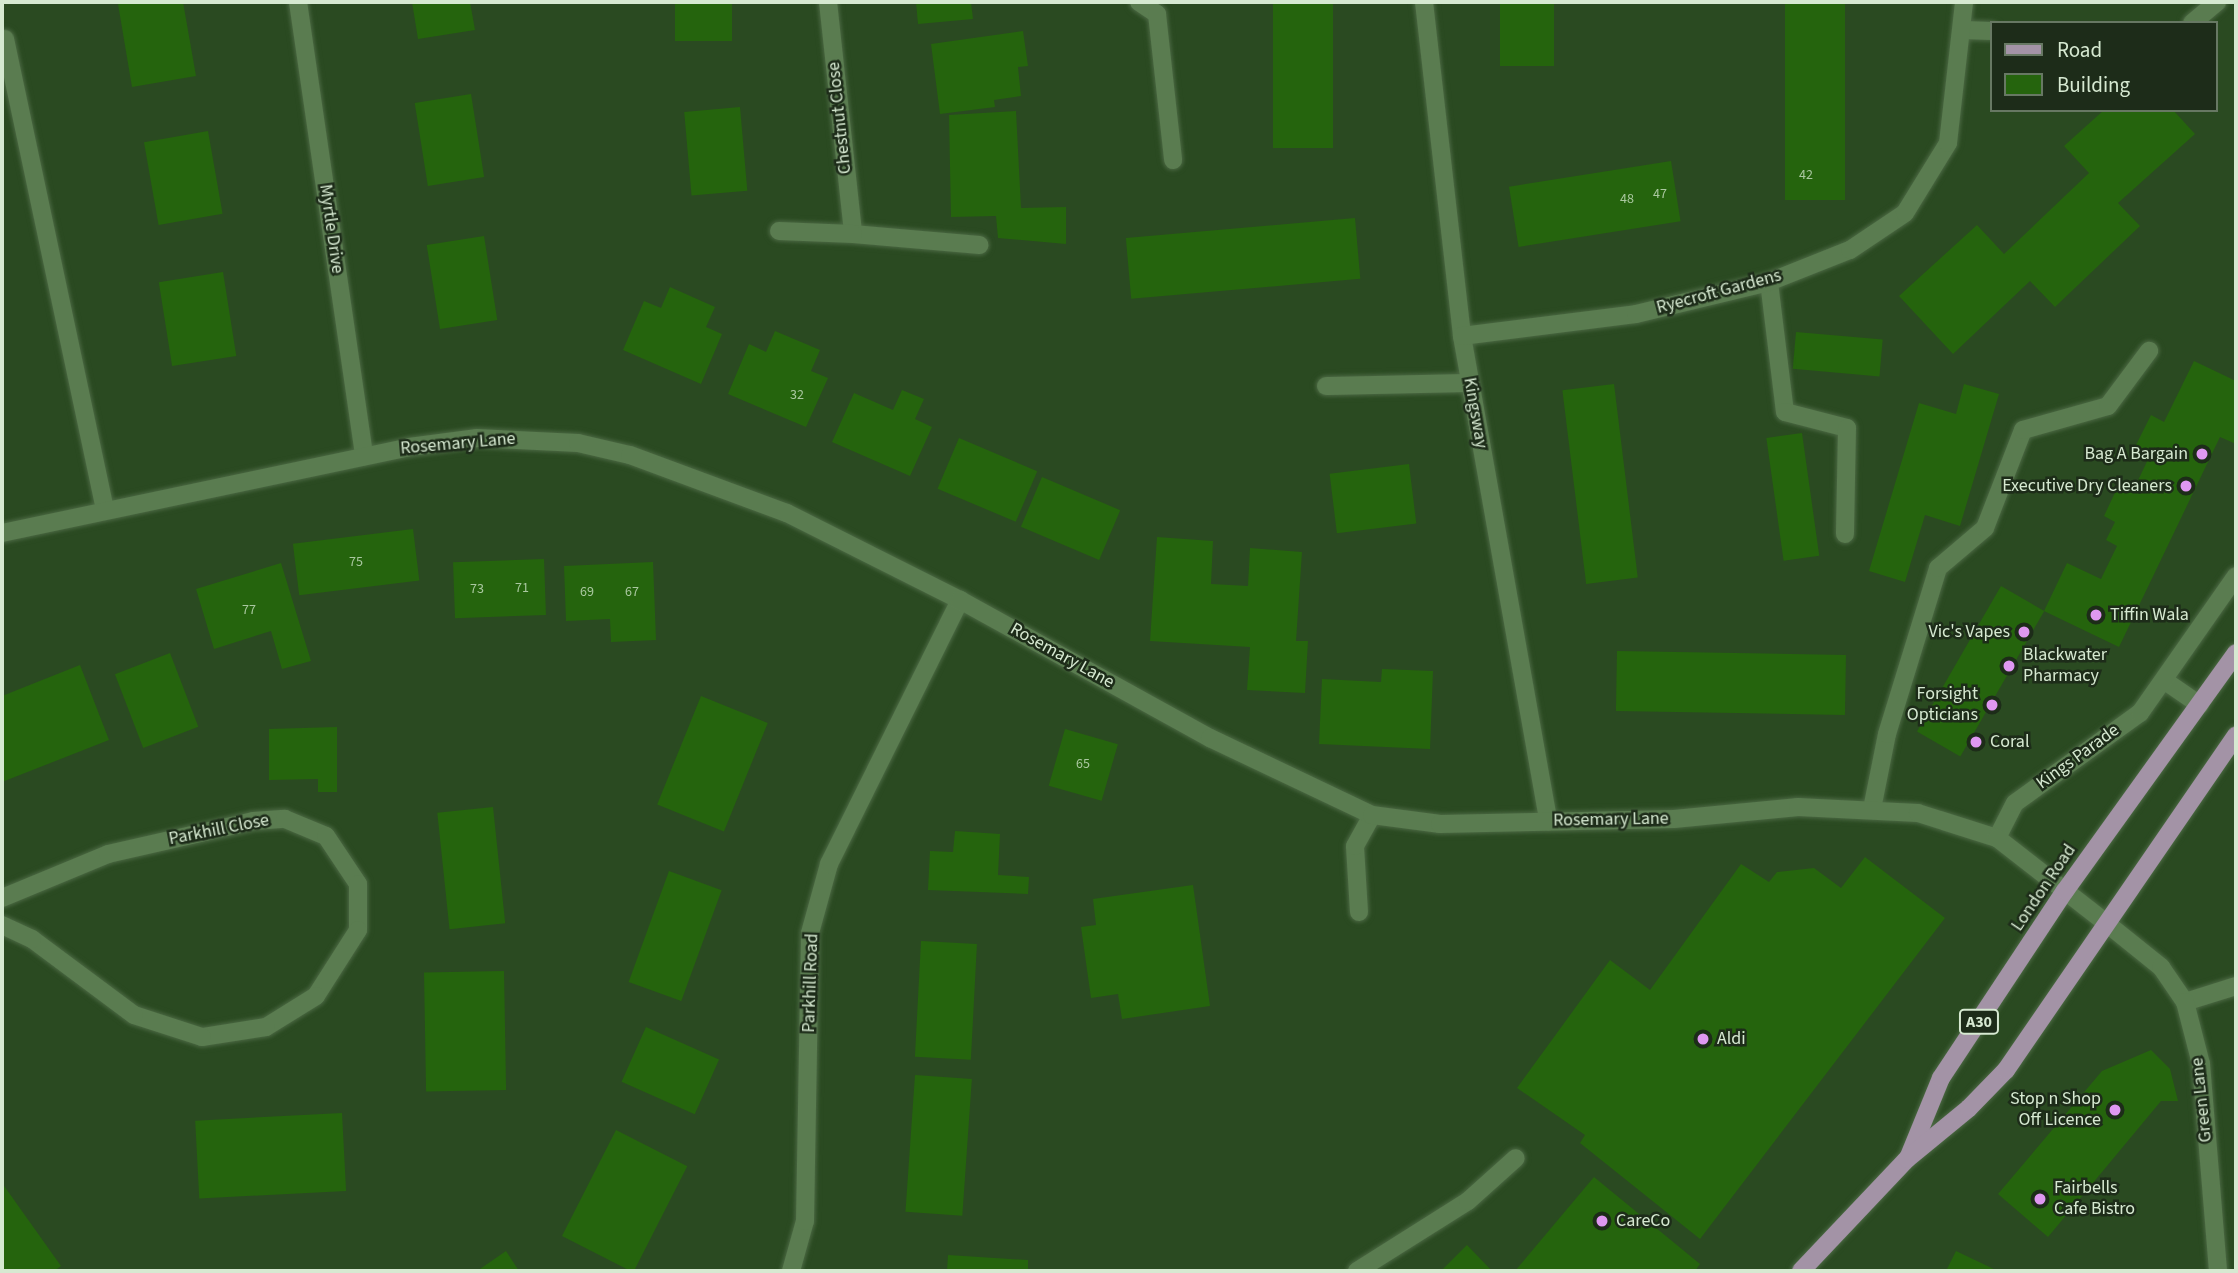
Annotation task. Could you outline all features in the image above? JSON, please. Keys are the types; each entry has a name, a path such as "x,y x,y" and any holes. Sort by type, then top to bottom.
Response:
{"main road":[{"name":"London Road","path":"1908,1159 1941,1078 2065,891 2236,653"},
{"name":"London Road","path":"1801,1271 1908,1159 1969,1108 2006,1070 2105,922 2236,735"}],"street":[{"name":"Myrtle Drive","path":"298,2 364,456"},
{"name":"Chestnut Close","path":"828,2 853,234"},
{"path":"1139,2 1157,14 1173,160"},
{"name":"Kingsway","path":"1424,2 1462,336 1548,821"},
{"name":"Ryecroft Gardens","path":"1462,336 1636,314 1769,282 1850,250 1905,213 1948,144 1964,30 1964,2"},
{"path":"2194,21 2217,2"},
{"path":"1964,30 1990,31"},
{"path":"5,39 104,511"},
{"path":"779,231 853,234 980,245"},
{"path":"1769,282 1785,412 1847,428 1845,534"},
{"path":"1872,808 1887,734 1938,568 1985,528 2023,430 2108,406 2149,351"},
{"path":"1326,386 1470,383"},
{"name":"Rosemary Lane","path":"2,533 364,456 477,438 529,438 630,455 787,513 960,600 1210,738 1372,815 1440,824 1674,818 1798,807 1872,808 1944,818 1997,838 2105,922"},
{"name":"Kings Parade","path":"1997,838 2015,803 2140,713 2165,681 2236,576"},
{"name":"Parkhill Road","path":"791,1271 805,1221 810,933 830,864 960,600"},
{"path":"2165,681 2200,705"},
{"path":"1359,912 1355,846 1372,815"},
{"name":"Parkhill Close","path":"2,898 108,853 253,821 285,818 326,836 358,884 358,930 316,996 267,1027 202,1037 134,1015 32,939 2,925"},
{"name":"Green Lane","path":"2105,922 2161,967 2185,1002 2201,1064 2218,1271"},
{"path":"2185,1002 2236,986"},
{"path":"1357,1271 1468,1202 1516,1158"}],"building":[{"path":"183,2 196,76 132,87 118,4"},
{"path":"412,2 470,2 475,30 418,39"},
{"path":"675,2 732,2 732,41 675,41"},
{"path":"916,2 971,2 973,19 918,24"},
{"path":"1273,2 1333,2 1333,148 1273,148"},
{"path":"1500,2 1554,2 1554,66 1500,66"},
{"path":"1785,2 1845,2 1845,200 1785,200"},
{"path":"1023,31 1028,66 1018,67 1021,96 994,100 995,107 940,114 931,44"},
{"path":"471,94 484,177 428,186 415,103"},
{"path":"740,107 747,191 692,196 684,112"},
{"path":"1016,111 1021,208 1066,207 1066,244 998,238 996,216 951,217 949,115"},
{"path":"2102,112 2175,112 2195,134 2118,203 2140,226 2055,307 2030,281 1953,354 1899,296 1977,225 2004,254 2089,173 2064,146"},
{"path":"208,131 223,214 159,225 144,142"},
{"path":"1671,161 1681,221 1519,247 1509,187"},
{"path":"1355,218 1360,279 1131,299 1126,238"},
{"path":"484,236 497,320 440,329 427,245"},
{"path":"223,272 236,356 172,366 159,282"},
{"path":"670,287 715,307 706,327 722,334 701,384 623,350 644,301 661,308"},
{"path":"775,331 820,350 811,371 828,378 806,427 728,394 749,344 766,352"},
{"path":"1796,332 1883,340 1879,376 1793,369"},
{"path":"2194,361 2236,381 2236,444 2220,437 2119,647 2044,611 2067,563 2101,579 2117,546 2106,540 2115,522 2104,516 2119,484 2133,491 2150,455 2135,447 2151,415 2164,422"},
{"path":"1614,384 1638,578 1586,584 1562,390"},
{"path":"1964,384 1999,394 1960,526 1925,515 1905,582 1869,571 1919,403 1956,414"},
{"path":"902,390 924,399 915,419 932,427 910,476 832,442 854,393 893,410"},
{"path":"1802,433 1819,556 1784,561 1766,438"},
{"path":"959,438 1037,471 1016,522 938,489"},
{"path":"1409,464 1416,524 1337,533 1330,474"},
{"path":"1042,477 1120,510 1099,560 1021,527"},
{"path":"413,529 419,581 299,595 293,544"},
{"path":"1157,537 1213,541 1211,584 1248,586 1250,548 1302,552 1296,641 1308,641 1305,693 1247,690 1250,647 1150,641"},
{"path":"544,559 546,615 455,618 453,562"},
{"path":"653,562 656,640 611,642 610,619 566,621 564,566"},
{"path":"281,563 311,661 282,669 271,631 214,649 196,589"},
{"path":"2001,586 2044,611 1960,756 1917,731"},
{"path":"1617,651 1846,655 1845,715 1616,711"},
{"path":"170,653 198,727 143,748 115,674"},
{"path":"80,665 109,740 2,782 2,696"},
{"path":"1382,669 1433,671 1430,749 1319,744 1322,679 1381,682"},
{"path":"701,696 768,723 724,831 657,804"},
{"path":"337,727 337,792 318,792 318,779 269,780 269,729"},
{"path":"1065,729 1118,744 1102,801 1049,786"},
{"path":"493,807 505,923 450,929 437,813"},
{"path":"955,831 1000,834 998,875 1029,877 1028,894 928,890 930,851 953,852"},
{"name":"Aldi","path":"1865,857 1945,918 1700,1239 1580,1143 1585,1135 1517,1088 1610,960 1650,990 1741,864 1769,882 1777,872 1814,868 1841,888"},
{"path":"669,871 722,890 681,1001 629,982"},
{"path":"1193,885 1210,1006 1122,1019 1118,994 1091,998 1081,927 1096,925 1093,899"},
{"path":"921,941 977,944 971,1060 915,1057"},
{"path":"504,971 506,1090 426,1091 424,972"},
{"path":"646,1027 719,1060 695,1114 622,1082"},
{"path":"2151,1050 2170,1069 2178,1101 2161,1101 2048,1237 1998,1194 2102,1071"},
{"path":"915,1075 972,1079 962,1216 905,1212"},
{"path":"342,1113 346,1191 199,1199 195,1121"},
{"path":"616,1130 687,1166 634,1271 562,1236"},
{"name":"CareCo","path":"1594,1177 1700,1264 1695,1271 1515,1271"},
{"path":"2,1183 61,1266 54,1271 2,1271"},
{"path":"1467,1245 1492,1271 1441,1271"},
{"path":"506,1251 519,1271 477,1271"},
{"path":"1956,1251 1998,1271 1946,1271"},
{"path":"948,1255 1028,1260 1028,1271 947,1271"}],"place":[{"name":"Bag A Bargain","path":"2202,454"},
{"name":"Executive Dry Cleaners","path":"2186,486"},
{"name":"Tiffin Wala","path":"2096,615"},
{"name":"Vic's Vapes","path":"2024,632"},
{"name":"Blackwater Pharmacy","path":"2009,666"},
{"name":"Forsight Opticians","path":"1992,705"},
{"name":"Coral","path":"1976,742"},
{"name":"Aldi","path":"1703,1039"},
{"name":"Stop n Shop Off Licence","path":"2115,1110"},
{"name":"Fairbells Cafe Bistro","path":"2040,1199"},
{"name":"CareCo","path":"1602,1221"}]}
